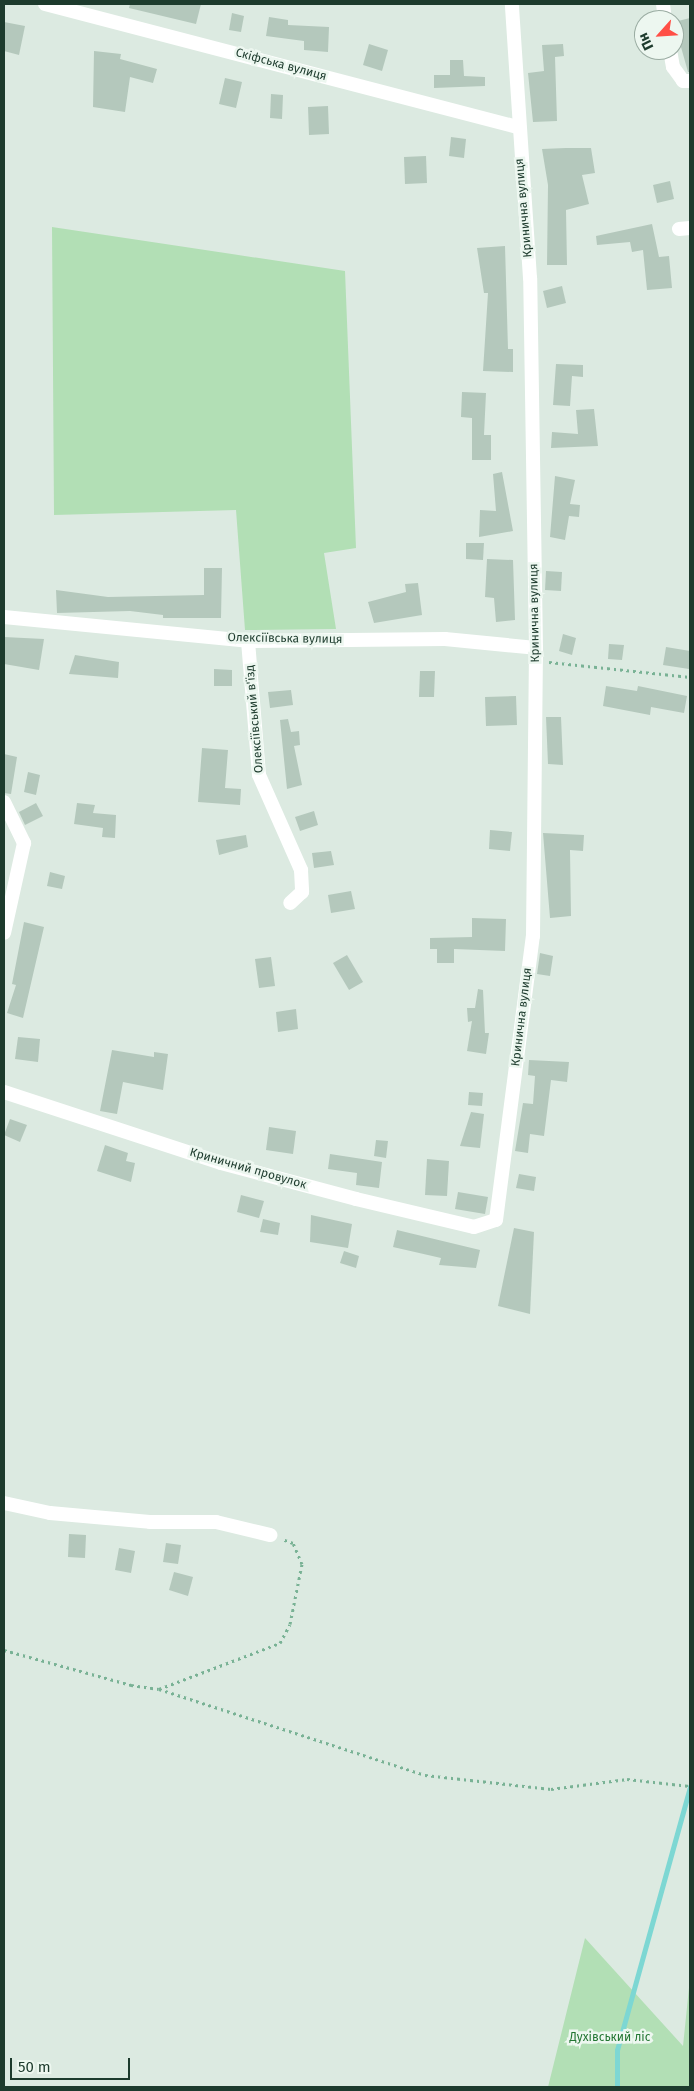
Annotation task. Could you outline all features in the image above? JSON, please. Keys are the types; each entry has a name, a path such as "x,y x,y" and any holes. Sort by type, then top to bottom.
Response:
{"street":[{"name":"Скіфська вулиця","path":"45,4 517,127"},
{"name":"Кринична вулиця","path":"496,1220 533,936 536,654 530,278 517,127 512,4"},
{"path":"672,60 674,67 683,81 690,81"},
{"name":"Олексіївська вулиця","path":"4,617 248,641 445,639 536,654"},
{"name":"Олексіївський в'їзд","path":"248,641 259,774 301,870 302,892 290,903"},
{"path":"4,802 24,843 4,933"},
{"name":"Криничний провулок","path":"4,1092 222,1163 356,1199 474,1227 496,1220"},
{"path":"4,1503 141,1522 216,1522 270,1535"}],"path":[{"path":"536,654 690,677"},
{"path":"159,1689 280,1644 290,1624 302,1564 293,1543 270,1535"},
{"path":"4,1650 130,1686 159,1689 425,1775 551,1789 627,1779 690,1786"}],"green space":[{"path":"52,227 345,271 356,548 324,553 336,629 245,630 236,510 54,515"},
{"name":"Духівський ліс","path":"585,1938 683,2046 690,1978 690,2087 548,2087"}],"building":[{"path":"130,4 201,4 196,24 129,8"},
{"path":"232,13 244,16 241,32 229,30"},
{"path":"269,17 288,20 288,25 329,27 328,52 304,50 304,41 266,36"},
{"path":"690,18 690,72 688,72 684,58 684,20"},
{"path":"4,22 25,26 19,55 4,51"},
{"path":"369,44 388,50 382,71 363,65"},
{"path":"563,44 564,56 555,57 557,121 533,122 528,73 544,71 542,45"},
{"path":"94,51 121,54 120,59 157,69 153,83 130,77 125,112 93,107"},
{"path":"450,60 463,60 464,76 485,77 485,86 434,88 434,75 450,75"},
{"path":"225,78 242,82 236,108 219,104"},
{"path":"271,94 283,95 282,119 270,118"},
{"path":"328,106 329,134 309,135 308,107"},
{"path":"451,137 466,139 464,158 449,156"},
{"path":"591,148 595,173 582,175 589,204 566,210 567,265 547,265 548,185 542,149"},
{"path":"426,156 427,183 405,184 404,157"},
{"path":"670,181 674,199 657,203 653,185"},
{"path":"652,224 659,257 669,256 672,288 647,290 643,250 632,252 630,242 597,245 596,236"},
{"path":"505,246 508,349 513,349 513,372 483,371 488,293 484,293 477,248"},
{"path":"562,286 566,303 547,308 543,291"},
{"path":"556,364 583,365 583,377 572,376 570,406 553,405"},
{"path":"462,392 486,393 484,435 491,435 491,460 472,460 472,418 461,417"},
{"path":"594,409 598,446 551,448 552,432 578,434 576,410"},
{"path":"502,472 513,531 479,537 480,510 496,511 493,474"},
{"path":"555,476 575,480 570,504 580,505 579,517 569,516 565,540 550,537"},
{"path":"466,543 484,543 483,560 466,559"},
{"path":"487,559 513,560 515,620 496,622 494,598 485,597"},
{"path":"204,568 222,568 221,618 163,618 163,615 130,611 57,613 56,590 108,597 204,595"},
{"path":"546,571 562,572 561,591 545,590"},
{"path":"418,583 422,615 374,623 368,602 406,592 405,584"},
{"path":"563,634 576,638 572,655 559,651"},
{"path":"4,637 44,639 39,670 4,664"},
{"path":"609,644 624,645 622,660 608,659"},
{"path":"666,647 690,651 689,669 663,665"},
{"path":"75,655 119,662 118,678 69,674"},
{"path":"214,669 232,670 232,686 214,686"},
{"path":"420,671 435,671 434,697 419,697"},
{"path":"606,686 637,691 638,686 687,696 684,713 651,707 650,715 603,706"},
{"path":"291,690 293,705 270,708 268,692"},
{"path":"516,696 517,725 486,726 485,697"},
{"path":"546,717 561,717 563,765 548,764"},
{"path":"288,719 291,732 299,731 300,745 294,746 302,785 287,789 280,720"},
{"path":"202,748 228,750 225,788 241,789 240,805 198,802"},
{"path":"4,754 17,757 11,794 4,793"},
{"path":"28,772 40,775 36,795 24,792"},
{"path":"36,803 43,816 25,825 19,812"},
{"path":"77,803 95,805 93,813 116,815 115,838 102,837 103,828 74,824"},
{"path":"314,811 318,825 300,831 295,817"},
{"path":"490,830 512,832 510,851 489,849"},
{"path":"543,833 584,835 583,851 570,850 571,916 550,918"},
{"path":"246,835 248,847 219,855 216,840"},
{"path":"331,851 334,865 314,868 312,853"},
{"path":"50,872 65,876 62,889 47,886"},
{"path":"351,891 355,909 331,913 328,895"},
{"path":"472,918 506,919 505,951 454,949 454,963 437,963 437,949 430,949 430,938 472,937"},
{"path":"24,922 44,927 23,1018 7,1013 16,985 12,984"},
{"path":"540,953 553,956 550,976 537,974"},
{"path":"347,955 363,982 349,990 333,963"},
{"path":"271,957 275,986 259,988 255,959"},
{"path":"478,989 483,990 485,1033 489,1033 486,1054 467,1051 472,1021 468,1022 467,1008 475,1008"},
{"path":"296,1009 298,1029 278,1032 276,1012"},
{"path":"18,1037 40,1039 38,1062 15,1059"},
{"path":"112,1050 154,1057 154,1052 168,1054 163,1090 123,1082 117,1114 100,1111"},
{"path":"529,1060 569,1062 567,1082 551,1080 544,1136 530,1134 528,1153 515,1151 523,1103 533,1104 535,1076 528,1075"},
{"path":"469,1092 483,1093 482,1106 468,1105"},
{"path":"471,1112 484,1114 480,1148 460,1146"},
{"path":"10,1119 27,1125 20,1142 4,1135"},
{"path":"269,1127 296,1131 293,1154 266,1150"},
{"path":"376,1140 388,1141 386,1158 374,1156"},
{"path":"105,1145 128,1153 126,1161 135,1163 131,1182 97,1171"},
{"path":"330,1154 382,1162 379,1188 356,1185 357,1173 328,1169"},
{"path":"427,1159 449,1161 447,1196 425,1195"},
{"path":"519,1174 536,1177 534,1191 516,1188"},
{"path":"458,1192 488,1197 485,1214 455,1209"},
{"path":"241,1195 264,1201 259,1218 237,1212"},
{"path":"311,1215 352,1224 348,1248 310,1242"},
{"path":"263,1219 280,1223 278,1235 260,1232"},
{"path":"514,1228 534,1232 530,1314 498,1306"},
{"path":"397,1230 480,1250 476,1268 439,1265 441,1258 393,1247"},
{"path":"344,1251 359,1256 356,1268 340,1263"},
{"path":"69,1534 86,1535 85,1558 68,1557"},
{"path":"166,1543 181,1545 178,1564 163,1562"},
{"path":"119,1548 135,1551 131,1573 115,1570"},
{"path":"174,1572 193,1577 188,1596 169,1590"}],"waterway":[{"path":"617,2087 617,2050 690,1786"}]}
